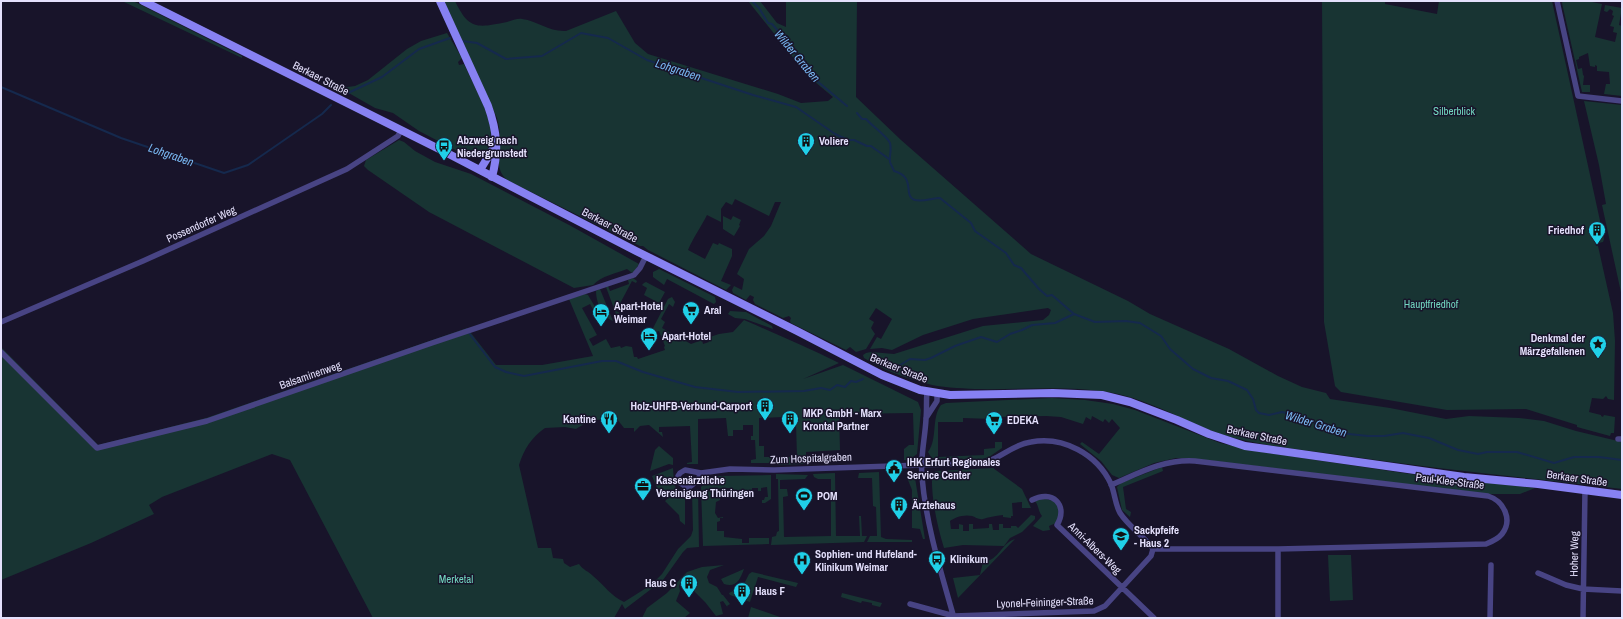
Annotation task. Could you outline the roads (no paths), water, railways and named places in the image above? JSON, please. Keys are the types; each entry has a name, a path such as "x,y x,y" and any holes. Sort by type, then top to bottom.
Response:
{"main road":[{"name":"Berkaer Straße","path":"143,1 401,130 874,371 912,388 937,394 984,395 1053,393 1102,395 1135,404 1209,434 1245,446 1464,477 1622,495"},
{"path":"440,1 495,124 496,161 492,177"},
{"path":"480,170 496,143"}],"street":[{"path":"1557,1 1578,96 1622,101"},
{"name":"Possendorfer Weg","path":"1,322 149,258 347,169 398,136 401,130"},
{"name":"Balsaminenweg","path":"1,352 97,448 207,421 445,338 634,275 640,268 646,256"},
{"path":"927,392 925,404 926,418 922,446 923,491 930,531 954,617"},
{"path":"926,418 937,401 937,394"},
{"path":"922,465 986,463 1018,445 1036,441 1054,441 1074,446 1092,459 1102,470 1111,485 1119,511 1153,549"},
{"name":"Paul-Klee-Straße","path":"1111,485 1155,466 1181,461 1195,461 1488,496 1496,499 1501,504 1507,522 1503,533 1486,544 1278,549 1153,549"},
{"name":"Zum Hospitalgraben","path":"701,473 730,469 774,470 922,465"},
{"name":"Hoher Weg","path":"1583,618 1585,490"},
{"name":"Anni-Albers-Weg","path":"1032,500 1038,497 1046,496 1054,498 1058,501 1061,511 1060,519 1057,525 1122,588"},
{"name":"Lyonel-Feininger-Straße","path":"910,604 954,617 1094,611 1105,606 1151,556 1153,549"},
{"path":"1278,549 1278,618"},
{"path":"1490,618 1491,565"},
{"path":"1538,573 1566,585 1583,589 1622,591"},
{"path":"1122,588 1154,618"}],"waterway":[{"name":"Wilder Graben","path":"752,1 759,8 768,23 772,24 796,54 801,65 811,76 847,106"},
{"name":"Lohgraben","path":"462,41 477,43 506,59 542,56 581,33 608,38 647,60 753,95 796,107 835,134 848,140 854,140 867,146 871,146 890,160"},
{"name":"Lohgraben","path":"348,93 382,77 419,49 450,38"},
{"name":"Lohgraben","path":"1,87 121,138 224,173 248,165 322,114 331,105"},
{"name":"Wilder Graben","path":"857,113 862,119 866,119 883,134 890,143 890,163 894,171 901,174 905,178 911,198 922,201 940,198 971,223 975,231 1006,253 1014,265 1021,268 1047,296 1052,295 1074,314 1095,322 1126,321 1140,323 1161,336 1170,349 1193,369 1211,378 1228,381 1247,390 1253,399 1256,410 1259,413 1269,415 1282,412 1299,416 1339,433 1368,436 1384,436 1403,433 1429,438 1458,450 1478,454 1487,452 1517,452 1554,463 1574,457 1599,457 1622,460"},
{"path":"897,367 910,359 925,360 955,346 981,337 997,342 1010,334 1032,325 1055,323 1074,314"},
{"path":"469,333 495,367 506,372 524,376 602,361 616,361 643,372 695,387 738,392 804,391 821,388 830,390 837,385 845,387 851,381 856,382 863,379"}],"place":[{"name":"Voliere","path":"806,156"},
{"name":"Abzweig nach Niedergrunstedt","path":"444,161"},
{"name":"Friedhof","path":"1597,245"},
{"name":"Aral","path":"691,325"},
{"name":"Apart-Hotel Weimar","path":"601,327"},
{"name":"Apart-Hotel","path":"649,351"},
{"name":"Denkmal der Märzgefallenen","path":"1598,359"},
{"name":"Holz-UHFB-Verbund-Carport","path":"765,421"},
{"name":"Kantine","path":"609,434"},
{"name":"MKP GmbH - Marx Krontal Partner","path":"790,434"},
{"name":"EDEKA","path":"994,435"},
{"name":"IHK Erfurt Regionales Service Center","path":"894,483"},
{"name":"Kassenärztliche Vereinigung Thüringen","path":"643,501"},
{"name":"POM","path":"804,511"},
{"name":"Ärztehaus","path":"899,520"},
{"name":"Sackpfeife - Haus 2","path":"1121,551"},
{"name":"Klinikum","path":"937,574"},
{"name":"Sophien- und Hufeland- Klinikum Weimar","path":"802,575"},
{"name":"Haus C","path":"689,598"},
{"name":"Haus F","path":"742,606"}],"park label":[{"name":"Silberblick","path":"1454,111"},
{"name":"Hauptfriedhof","path":"1431,304"},
{"name":"Merketal","path":"456,579"}]}
